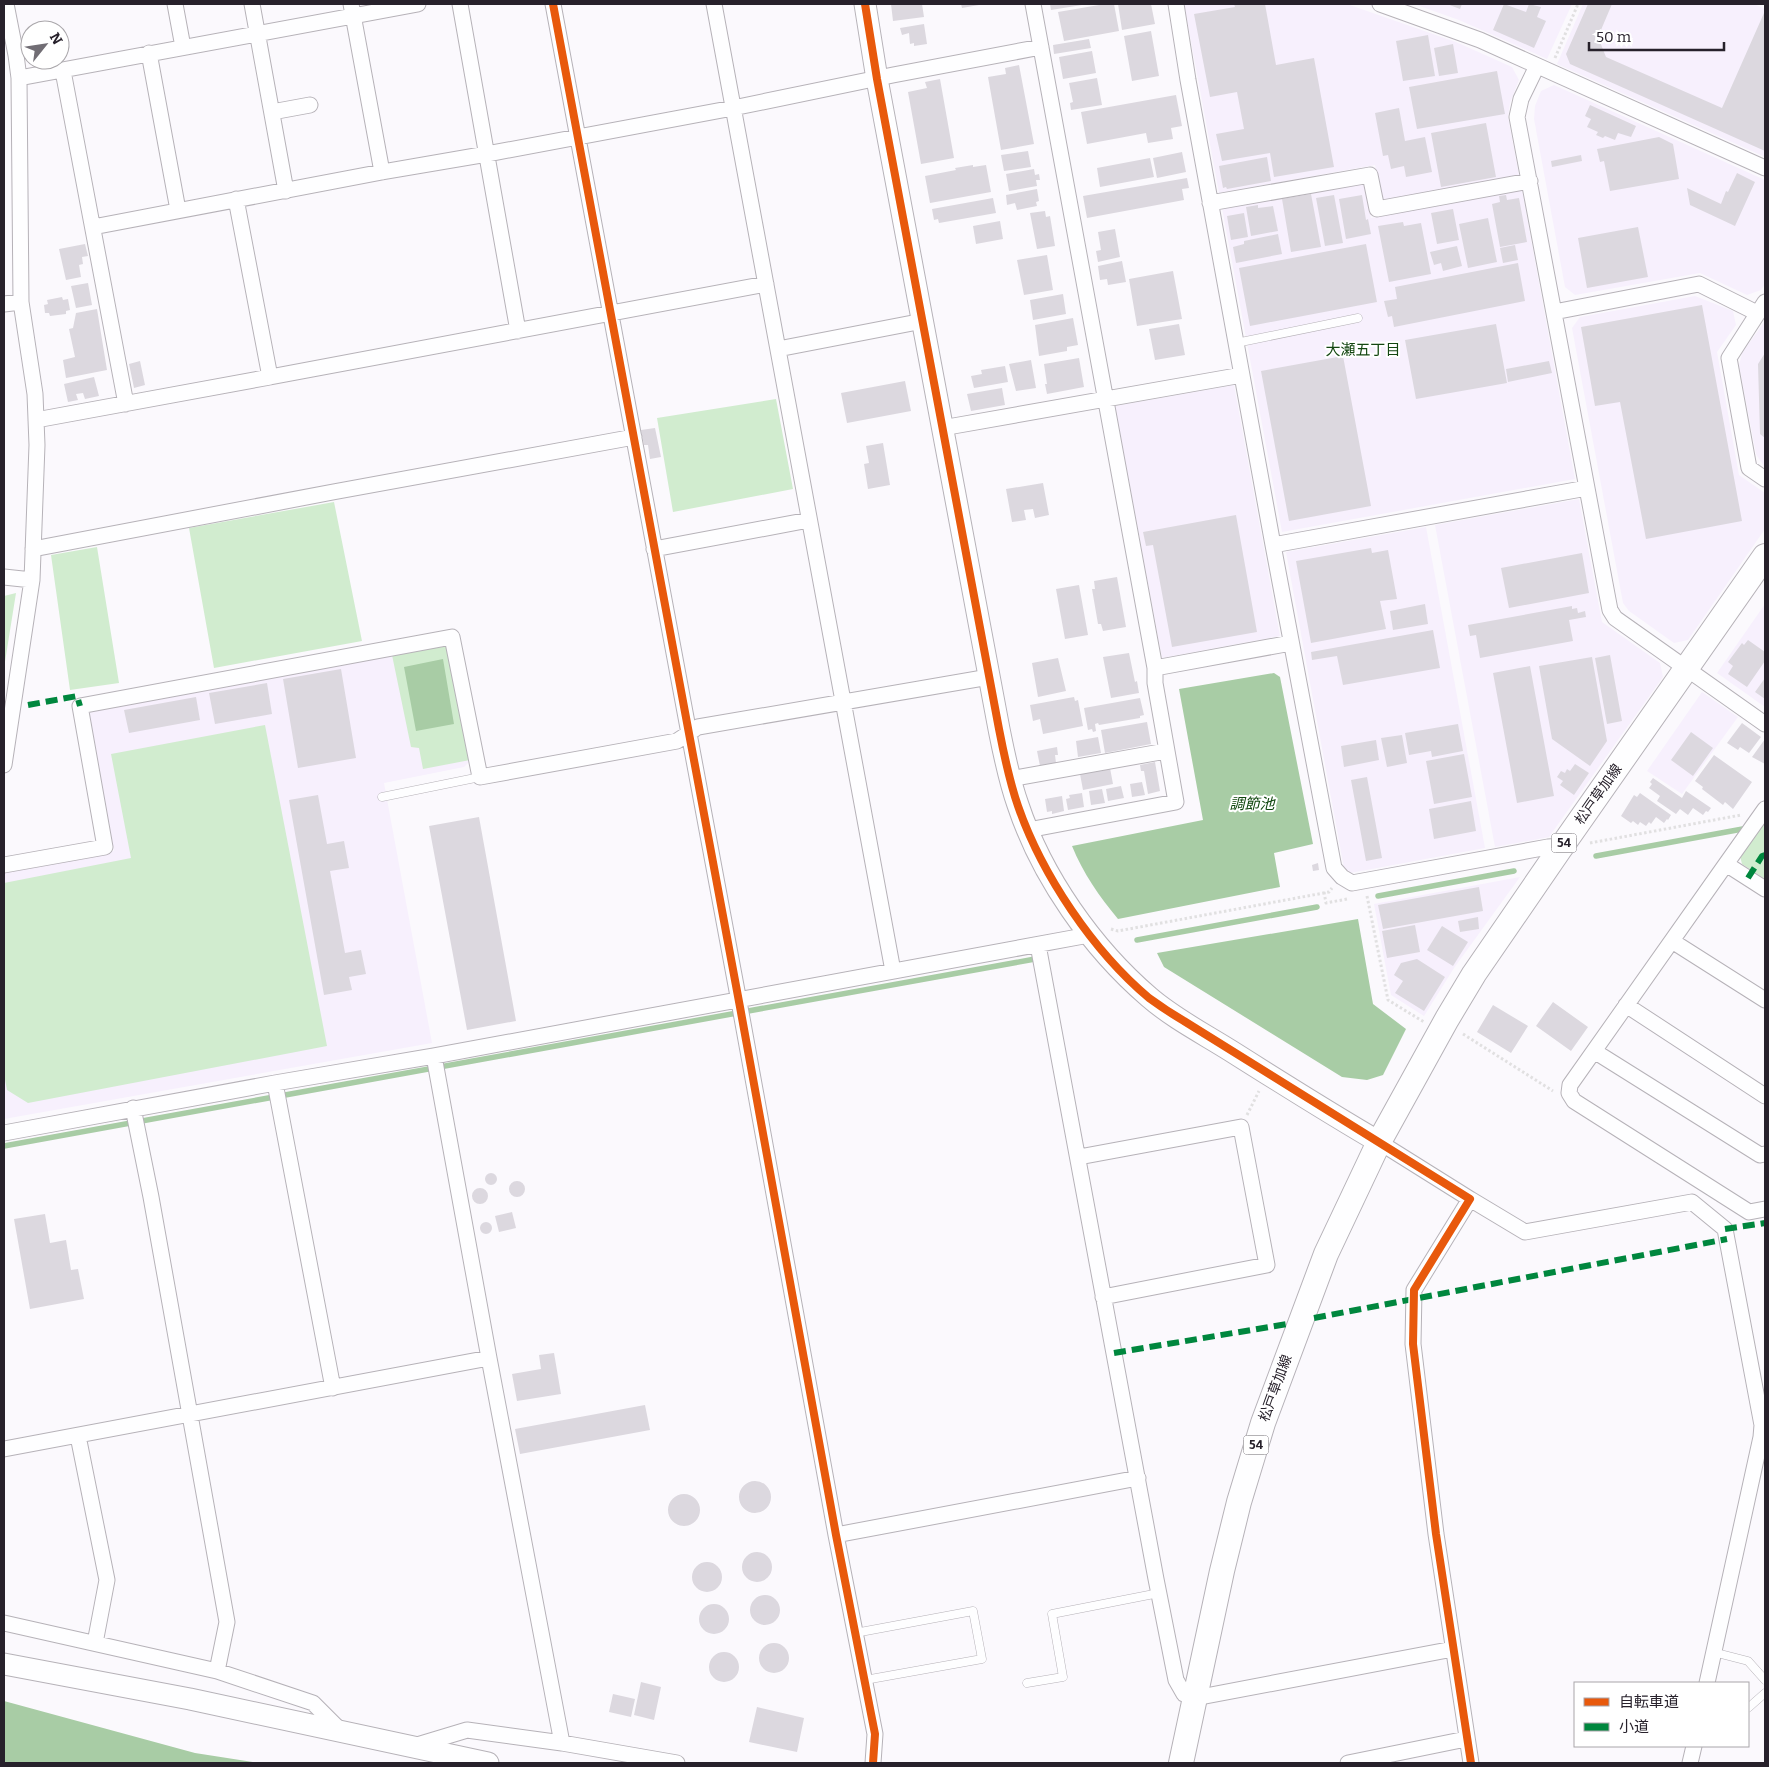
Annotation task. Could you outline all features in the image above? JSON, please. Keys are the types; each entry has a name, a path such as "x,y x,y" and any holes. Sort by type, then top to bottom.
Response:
{"main road":[{"name":"松戸草加線","path":"1182,1763 1222,1572 1239,1502 1262,1423 1326,1254 1380,1142 1446,1019 1474,974 1574,847 1691,672 1765,556"},
{"name":"松戸草加線","path":"1691,672 1765,573"}],"street":[{"path":"4,764 32,580 37,446 35,394 21,302 19,78 16,55 7,23 6,4"},
{"path":"175,4 182,47"},
{"path":"252,4 286,191"},
{"path":"19,78 257,34 352,9 418,4"},
{"path":"460,4 518,331"},
{"path":"553,4 836,1535 875,1734 873,1763"},
{"path":"714,4 893,972"},
{"path":"865,4 877,79 989,677 1010,779 1028,830 1063,896 1090,936 1120,970 1150,998 1184,1022 1525,1232 1692,1202 1726,1230 1764,1425 1707,1682"},
{"path":"1028,830 1046,825 1176,802 1154,683 1155,668 1033,4"},
{"path":"1176,4 1210,203 1334,868 1342,877 1352,883 1574,847"},
{"path":"1380,4 1480,40 1765,168"},
{"path":"352,9 382,172"},
{"path":"93,227 733,108 1041,47"},
{"path":"149,53 178,210"},
{"path":"1543,68 1521,99 1518,117 1610,610 1615,618 1765,724"},
{"path":"63,71 126,404"},
{"path":"272,112 310,105"},
{"path":"1210,203 1370,175 1376,209 1530,181"},
{"path":"236,199 270,378"},
{"path":"36,420 270,378 766,284"},
{"path":"1554,312 1699,284 1761,307 1729,358 1749,468 1765,479"},
{"path":"4,304 21,302"},
{"path":"778,349 922,321"},
{"path":"942,428 1242,374"},
{"path":"33,549 634,437"},
{"path":"1273,545 1586,488"},
{"path":"654,549 809,520"},
{"path":"4,577 32,580"},
{"path":"4,865 105,847 80,706 452,637 480,777 677,741 698,727 989,677"},
{"path":"1155,668 1291,643"},
{"path":"1010,779 1166,751"},
{"path":"1764,811 1570,1085 1569,1093 1574,1102 1749,1212 1765,1209"},
{"path":"1726,864 1765,889"},
{"path":"4,1133 133,1108 434,1056 740,1009 893,972 1090,936"},
{"path":"1672,940 1765,1000"},
{"path":"1038,945 1159,1593 1176,1680 1184,1694 1196,1698 1453,1649"},
{"path":"1626,1005 1765,1096"},
{"path":"1594,1051 1760,1155 1765,1154"},
{"path":"434,1056 562,1743"},
{"path":"275,1083 333,1388"},
{"path":"133,1108 151,1197 227,1622 217,1670"},
{"path":"1079,1158 1241,1127 1267,1265 1103,1297"},
{"path":"1470,1199 1414,1290 1413,1299 1413,1344 1436,1534 1470,1763"},
{"path":"4,1449 489,1358"},
{"path":"78,1436 107,1580 94,1643"},
{"path":"836,1535 1138,1478"},
{"path":"4,1623 217,1670 313,1703 340,1730"},
{"path":"4,1664 190,1699 488,1763"},
{"path":"412,1747 467,1730 562,1743 677,1763"},
{"path":"1348,1763 1466,1739"},
{"path":"1690,1763 1694,1747"}],"lane":[{"path":"1236,343 1358,318"},
{"path":"382,797 480,777"},
{"path":"1027,1683 1063,1676 1052,1614 1159,1593"},
{"path":"856,1633 973,1611 982,1659 865,1680"},
{"path":"1713,1652 1748,1661 1765,1680"},
{"path":"1749,1707 1765,1693"}],"path":[{"path":"1543,68 1578,4"},
{"path":"1574,847 1764,811"},
{"path":"1110,929 1118,931 1329,892 1342,877"},
{"path":"1324,892 1326,903 1351,898"},
{"path":"1359,897 1367,895 1388,1000 1426,1024"},
{"path":"1463,1034 1555,1092 1569,1093"},
{"path":"1241,1127 1261,1089"}],"shaded area":[{"path":"1184,4 1347,4 1456,42 1512,67 1519,80 1510,103 1508,117 1519,175 1382,201 1375,165 1219,193"},
{"path":"1414,4 1572,4 1547,59 1459,20"},
{"path":"1583,4 1754,4 1765,9 1765,157 1557,64"},
{"path":"1554,85 1765,180 1765,284 1761,290 1747,295 1700,273 1575,295 1565,287 1534,119 1535,106 1541,91"},
{"path":"1364,182 1371,218 1522,190 1575,479 1282,532 1222,208"},
{"path":"1695,296 1733,311 1736,325 1717,352 1739,475 1765,493 1765,529 1688,640 1674,643 1629,611 1623,603 1572,328 1580,317"},
{"path":"1765,321 1765,468 1756,454 1739,365 1742,353"},
{"path":"1234,385 1280,636 1162,658 1115,406"},
{"path":"776,399 793,489 673,512 657,418"},
{"path":"1579,499 1602,622 1660,663 1663,677 1549,837 1495,847 1435,525"},
{"path":"334,502 362,641 214,668 189,528"},
{"path":"1426,527 1485,848 1345,874 1286,552"},
{"path":"97,547 119,683 70,690 51,555"},
{"path":"16,593 4,668 4,596"},
{"path":"1765,604 1765,707 1717,673"},
{"path":"441,645 448,650 469,762 464,767 384,783 432,1043 4,1119 4,873 114,851 88,714 93,709"},
{"path":"444,645 450,652 470,760 423,769 419,748 411,747 392,655"},
{"path":"1702,692 1738,717 1682,794 1647,771"},
{"path":"265,725 327,1046 28,1103 7,1090 4,1074 4,883 131,858 111,754"},
{"path":"1765,820 1765,879 1742,864 1740,856"},
{"path":"1520,877 1454,968 1424,1016 1391,995 1374,904"}],"water":[{"path":"443,659 454,724 416,731 404,667"},
{"name":"調節池","path":"1274,673 1280,677 1313,844 1274,853 1280,887 1118,919 1092,884 1072,846 1203,820 1179,689"},
{"path":"1358,919 1373,1004 1406,1029 1383,1075 1367,1080 1342,1077 1164,967 1157,953"},
{"path":"4,1701 195,1753 259,1763 4,1763"}],"building":[{"path":"891,4 922,4 924,17 893,21"},
{"path":"961,4 979,4 979,5 962,8"},
{"path":"1050,4 1082,4 1082,5 1051,10"},
{"path":"1114,4 1119,31 1064,41 1058,12"},
{"path":"1118,4 1151,4 1155,24 1122,30"},
{"path":"1234,4 1265,4 1276,65 1314,58 1334,167 1274,177 1270,153 1222,161 1216,134 1244,129 1237,92 1210,97 1194,14 1235,7"},
{"path":"1447,4 1462,4 1460,9"},
{"path":"1504,4 1526,12 1529,4 1541,7 1537,17 1546,21 1534,48 1493,30"},
{"path":"1588,4 1612,4 1598,37 1606,57 1722,108 1765,13 1765,151 1570,64 1566,54"},
{"path":"924,24 927,44 914,46 914,43 910,44 909,33 902,35 900,28"},
{"path":"1151,31 1159,76 1132,81 1124,36"},
{"path":"1428,35 1435,76 1403,81 1396,41"},
{"path":"1089,39 1091,48 1054,54 1053,45"},
{"path":"1453,44 1458,73 1439,76 1434,48"},
{"path":"1092,51 1096,73 1063,79 1059,57"},
{"path":"1019,65 1034,144 1001,150 988,77 1006,74 1005,68"},
{"path":"1497,71 1505,114 1417,129 1409,87"},
{"path":"1097,78 1102,105 1071,110 1070,103 1073,102 1069,83"},
{"path":"940,79 954,158 921,164 908,92 927,88 925,82"},
{"path":"1176,95 1182,126 1171,128 1173,139 1148,143 1146,133 1087,144 1081,112"},
{"path":"1590,105 1636,126 1631,137 1618,133 1615,140 1596,135 1598,132 1587,127 1591,119 1585,116"},
{"path":"1399,108 1405,141 1425,137 1432,172 1406,177 1404,166 1391,169 1388,155 1383,156 1375,113"},
{"path":"1486,123 1496,177 1441,187 1431,133"},
{"path":"1659,137 1673,144 1679,179 1610,191 1604,161 1600,162 1597,149"},
{"path":"1028,151 1031,167 1004,171 1001,155"},
{"path":"1182,152 1186,172 1157,178 1153,158"},
{"path":"1581,155 1582,161 1552,167 1551,161"},
{"path":"1267,157 1271,181 1227,189 1226,187 1223,188 1219,166"},
{"path":"1150,158 1154,177 1100,187 1097,168"},
{"path":"973,165 973,167 986,165 991,192 930,203 925,176"},
{"path":"1034,169 1035,175 1039,174 1040,180 1036,180 1037,186 1009,191 1006,174"},
{"path":"1737,173 1755,182 1735,226 1690,205 1687,188 1721,204 1726,191 1728,192"},
{"path":"1187,178 1189,188 1182,189 1184,200 1087,218 1083,196"},
{"path":"1037,189 1039,201 1036,202 1037,206 1017,210 1015,203 1007,205 1006,195"},
{"path":"1311,194 1321,247 1291,252 1282,199"},
{"path":"1334,195 1343,243 1325,246 1316,198"},
{"path":"1362,195 1366,220 1368,219 1371,234 1346,239 1339,199"},
{"path":"1506,195 1507,200 1519,198 1527,242 1500,247 1492,204 1500,202 1499,196"},
{"path":"993,198 996,213 939,223 938,219 934,220 932,209"},
{"path":"1258,205 1258,208 1273,206 1278,231 1251,236 1246,207"},
{"path":"1453,209 1459,240 1437,244 1431,213"},
{"path":"1045,211 1046,217 1050,216 1055,246 1037,249 1030,213"},
{"path":"1244,213 1248,237 1231,240 1227,216"},
{"path":"1488,218 1497,262 1468,268 1459,224"},
{"path":"1000,221 1003,239 976,244 973,226"},
{"path":"1403,222 1404,226 1421,223 1431,274 1389,282 1378,226"},
{"path":"1638,227 1648,277 1587,288 1578,238"},
{"path":"1115,229 1120,257 1098,262 1096,251 1101,250 1098,232"},
{"path":"1278,234 1282,254 1236,263 1233,247 1244,244 1244,241"},
{"path":"85,244 88,256 82,257 83,264 79,265 81,277 66,280 59,249"},
{"path":"1366,244 1377,302 1250,326 1239,268"},
{"path":"1515,245 1518,260 1503,263 1500,248"},
{"path":"1457,246 1462,266 1443,271 1441,263 1434,265 1430,252"},
{"path":"1047,255 1053,290 1024,295 1017,260"},
{"path":"1122,261 1126,282 1108,285 1107,279 1100,280 1098,266"},
{"path":"1518,263 1525,301 1394,327 1392,316 1388,317 1384,301 1397,299 1395,287"},
{"path":"1173,271 1182,319 1137,326 1129,279"},
{"path":"88,283 92,305 76,308 71,286"},
{"path":"1063,294 1066,314 1033,320 1030,300"},
{"path":"62,297 63,300 68,299 70,310 66,311 66,314 50,316 49,313 45,313 44,305 48,304 47,300"},
{"path":"1702,305 1742,521 1646,539 1620,402 1595,406 1581,327"},
{"path":"97,309 107,370 66,378 63,360 75,357 69,329 73,328 76,313"},
{"path":"1073,318 1078,345 1067,347 1067,351 1039,356 1035,325"},
{"path":"1179,324 1185,355 1155,360 1149,329"},
{"path":"1496,324 1507,383 1416,399 1405,340"},
{"path":"1765,353 1765,438 1760,434 1758,364"},
{"path":"1343,356 1371,506 1289,521 1261,371"},
{"path":"1079,358 1084,387 1047,394 1044,364"},
{"path":"1031,360 1036,388 1016,391 1009,364"},
{"path":"140,361 145,385 134,388 129,364"},
{"path":"1549,361 1552,373 1508,382 1506,369"},
{"path":"1005,366 1008,382 974,388 971,376 982,374 981,370"},
{"path":"94,377 99,396 85,399 83,393 76,394 78,400 68,402 64,384"},
{"path":"905,381 911,411 847,423 841,393"},
{"path":"1002,388 1005,405 971,411 967,394"},
{"path":"655,428 661,457 650,459 648,445 644,445 641,430"},
{"path":"883,443 890,485 868,489 864,464 869,463 866,446"},
{"path":"1043,483 1049,515 1035,518 1033,509 1024,510 1026,520 1012,522 1006,489"},
{"path":"1236,515 1257,632 1172,647 1153,545 1146,546 1143,532"},
{"path":"1371,548 1372,553 1388,550 1397,599 1380,601 1386,629 1311,643 1296,561"},
{"path":"1582,553 1589,593 1509,608 1501,568"},
{"path":"1117,577 1126,627 1103,631 1101,624 1098,624 1092,589 1095,589 1094,581"},
{"path":"1079,585 1088,635 1065,639 1056,589"},
{"path":"1425,604 1428,624 1393,630 1390,611"},
{"path":"1572,606 1572,609 1577,608 1578,613 1585,611 1586,617 1569,620 1573,641 1480,658 1476,635 1470,636 1468,625"},
{"path":"1433,630 1440,668 1343,685 1337,656 1312,660 1311,652"},
{"path":"1748,640 1765,652 1765,661 1747,687 1728,674 1733,666 1728,662 1742,643 1744,645"},
{"path":"1129,653 1139,693 1111,698 1103,657"},
{"path":"1610,655 1622,721 1607,724 1595,658"},
{"path":"1592,657 1607,741 1590,766 1552,739 1539,666"},
{"path":"1058,658 1066,691 1038,697 1032,663"},
{"path":"1530,666 1554,796 1517,803 1493,673"},
{"path":"341,669 356,758 298,768 283,679"},
{"path":"1765,678 1765,699 1755,692"},
{"path":"267,683 272,714 215,724 209,693"},
{"path":"196,697 200,720 129,733 124,710"},
{"path":"1074,697 1075,701 1078,700 1083,726 1043,734 1040,719 1033,721 1030,705"},
{"path":"1140,698 1144,715 1140,716 1140,718 1099,725 1098,723 1095,724 1096,731 1088,730 1084,708"},
{"path":"1147,722 1151,744 1105,753 1101,730"},
{"path":"1742,723 1761,737 1749,753 1740,747 1738,750 1727,743"},
{"path":"1458,724 1463,751 1432,757 1431,751 1409,755 1405,733"},
{"path":"1691,732 1713,748 1693,776 1671,760"},
{"path":"1402,735 1407,763 1387,767 1381,738"},
{"path":"1098,737 1101,753 1078,757 1076,741"},
{"path":"1765,739 1765,764 1752,757"},
{"path":"1376,740 1379,760 1344,767 1341,746"},
{"path":"1057,747 1056,763 1040,766 1037,751"},
{"path":"1464,754 1472,797 1434,804 1426,761"},
{"path":"1714,755 1752,782 1733,809 1725,802 1723,805 1702,789 1703,787 1695,781"},
{"path":"1155,762 1160,791 1148,794 1144,771 1141,771 1140,765"},
{"path":"1575,764 1589,773 1574,795 1560,785 1563,781 1557,777 1561,771 1565,773 1567,769 1570,771"},
{"path":"1110,768 1113,784 1083,790 1080,774"},
{"path":"1367,777 1382,858 1366,861 1351,780"},
{"path":"1653,778 1682,798 1686,791 1711,808 1703,815 1693,808 1688,815 1680,809 1676,814 1657,801 1660,796 1649,788"},
{"path":"1142,782 1145,795 1132,797 1130,784"},
{"path":"1121,786 1124,798 1108,801 1106,789"},
{"path":"1102,789 1105,803 1091,805 1089,791"},
{"path":"1082,793 1084,807 1068,810 1066,799 1070,798 1069,795"},
{"path":"1640,793 1671,815 1668,820 1664,823 1656,817 1651,824 1649,822 1646,826 1640,822 1638,825 1633,821 1631,823 1621,816 1634,795 1637,797"},
{"path":"318,795 327,844 344,841 349,868 330,871 345,953 361,950 366,974 349,977 352,990 324,995 289,800"},
{"path":"1062,796 1064,811 1052,814 1052,811 1047,812 1045,799"},
{"path":"1471,801 1476,831 1434,839 1429,809"},
{"path":"479,817 516,1021 467,1030 429,826"},
{"path":"1318,863 1319,870 1313,871 1312,865"},
{"path":"1479,887 1483,911 1383,929 1378,905"},
{"path":"1478,917 1479,929 1460,932 1458,921"},
{"path":"1415,925 1420,952 1387,958 1382,931"},
{"path":"1442,926 1468,942 1453,966 1427,950"},
{"path":"1417,959 1445,977 1424,1011 1395,993 1403,981 1394,975 1401,963"},
{"path":"1553,1002 1588,1027 1571,1051 1536,1026"},
{"path":"1493,1005 1528,1026 1511,1053 1477,1032"},
{"path":"489,1173 493,1173 497,1179 493,1185 489,1185 485,1181 485,1177"},
{"path":"517,1181 523,1183 525,1189 523,1195 517,1197 511,1195 509,1189 511,1183"},
{"path":"477,1188 483,1188 488,1193 486,1202 477,1204 472,1199 472,1193"},
{"path":"512,1212 516,1228 499,1232 495,1216"},
{"path":"45,1214 50,1243 66,1240 71,1270 78,1269 84,1299 30,1309 14,1219"},
{"path":"488,1222 491,1223 491,1233 484,1234 481,1233 480,1226 481,1223"},
{"path":"554,1353 561,1394 517,1401 512,1374 541,1369 539,1355"},
{"path":"645,1405 650,1430 520,1454 515,1429"},
{"path":"755,1481 761,1482 766,1486 770,1491 770,1503 766,1508 761,1512 755,1513 749,1512 744,1508 740,1503 739,1497 740,1491 744,1486 749,1482"},
{"path":"684,1494 690,1495 695,1499 699,1504 699,1516 695,1521 690,1525 684,1526 678,1525 673,1521 669,1516 668,1510 669,1504 673,1499 678,1495"},
{"path":"757,1552 763,1553 771,1561 771,1573 763,1581 757,1582 751,1581 743,1573 742,1567 743,1561 751,1553"},
{"path":"707,1562 713,1563 721,1571 721,1583 713,1591 707,1592 701,1591 693,1583 692,1577 693,1571 701,1563"},
{"path":"765,1595 771,1596 779,1604 779,1616 771,1624 765,1625 759,1624 751,1616 750,1610 751,1604 759,1596"},
{"path":"714,1604 720,1605 728,1613 728,1625 720,1633 714,1634 708,1633 700,1625 699,1619 700,1613 708,1605"},
{"path":"774,1643 780,1644 788,1652 788,1664 780,1672 774,1673 768,1672 760,1664 759,1658 760,1652 768,1644"},
{"path":"724,1652 730,1653 738,1661 738,1673 730,1681 724,1682 718,1681 710,1673 709,1667 710,1661 718,1653"},
{"path":"641,1682 661,1687 654,1720 634,1715"},
{"path":"613,1694 635,1699 631,1717 609,1712"},
{"path":"757,1707 804,1718 797,1752 749,1742"}],"waterway":[{"path":"1596,856 1748,828"},
{"path":"1378,896 1514,871"},
{"path":"1137,940 1317,907"},
{"path":"4,1146 1035,959"}],"marked path":[{"path":"28,705 77,696 80,706"},
{"path":"1748,878 1762,856 1765,855"},
{"path":"1725,1229 1765,1223"},
{"path":"1314,1318 1727,1239"},
{"path":"1114,1353 1287,1324"}],"cycle path":[{"path":"553,4 740,1007 836,1535 875,1734 873,1763"},
{"path":"865,4 877,79 1003,748 1018,806 1041,858 1055,885 1089,935 1108,958 1149,998 1470,1199 1414,1290 1413,1344 1436,1534 1471,1763"}],"district":[{"name":"大瀬五丁目","path":"1363,350"}]}
